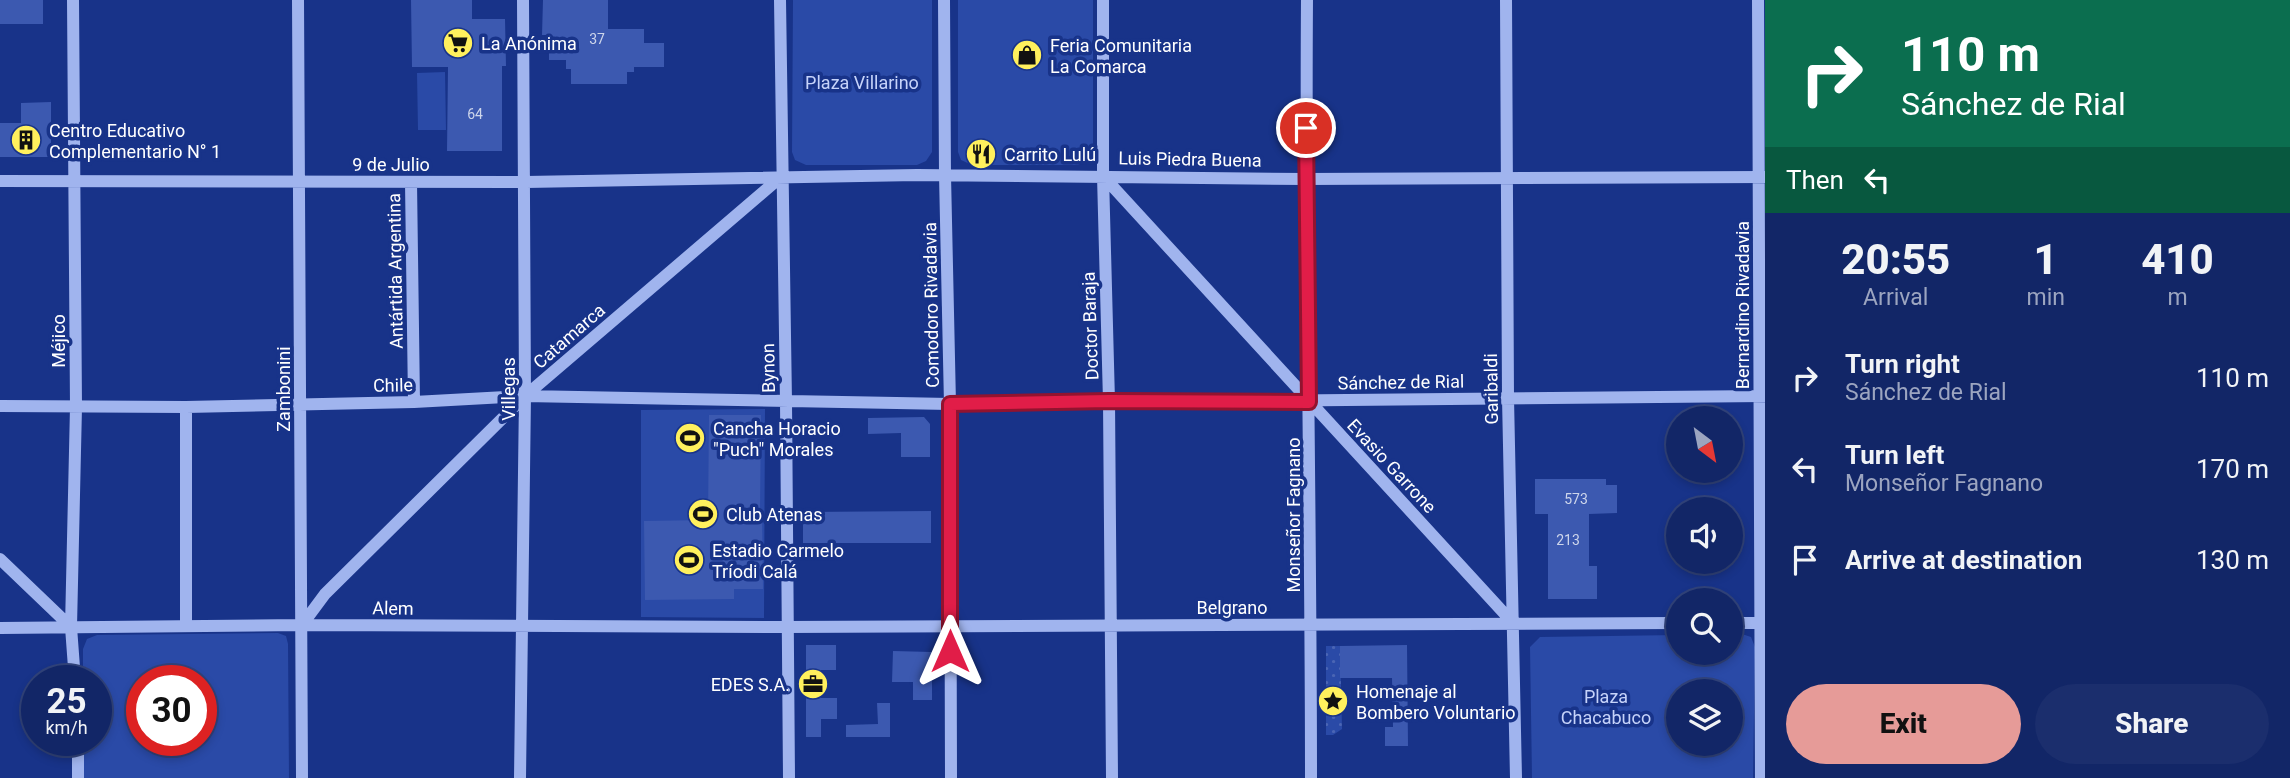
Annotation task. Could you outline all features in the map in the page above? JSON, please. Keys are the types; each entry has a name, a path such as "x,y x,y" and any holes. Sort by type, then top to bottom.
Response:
{"street":[{"name":"Méjico","path":"73,0 76,407 71,627 74,665"},
{"name":"Zambonini","path":"298,0 302,778"},
{"name":"Villegas","path":"520,778 526,181 523,0"},
{"name":"Bynon","path":"780,0 789,778"},
{"name":"Comodoro Rivadavia","path":"944,0 950,404 951,778"},
{"name":"Doctor Baraja","path":"1103,0 1112,778"},
{"name":"Monseñor Fagnano","path":"1307,0 1311,778"},
{"name":"Garibaldi","path":"1506,0 1508,397 1516,778"},
{"name":"Bernardino Rivadavia","path":"1758,0 1762,177 1764,622 1761,778"},
{"name":"9 de Julio","path":"0,181 299,183 782,176"},
{"name":"Luis Piedra Buena","path":"782,176 1306,179 1762,177"},
{"name":"Catamarca","path":"302,625 325,594 525,396 782,176"},
{"name":"Evasio Garrone","path":"1103,176 1514,624"},
{"name":"Antártida Argentina","path":"411,182 414,402"},
{"name":"Chile","path":"0,406 186,407 414,402 525,396 786,402"},
{"name":"Sánchez de Rial","path":"786,402 1309,402 1508,397 1762,396"},
{"path":"186,407 186,626"},
{"path":"0,559 71,627"},
{"path":"1743,623 1764,622"},
{"name":"Belgrano","path":"786,628 1111,624 1666,623"},
{"name":"Alem","path":"0,628 302,625 786,628"},
{"path":"78,756 78,778"}],"green space":[{"name":"Plaza Villarino","path":"793,0 932,0 932,152 926,161 917,165 806,165 795,160 792,152"},
{"name":"Plaza Villarino","path":"958,0 1093,0 1093,151 1088,160 1078,165 972,165 961,160 958,152"},
{"path":"445,72 446,130 418,130 417,73"},
{"name":"Club Atenas","path":"765,409 764,618 641,617 641,410"},
{"path":"278,633 286,636 289,778 83,778 83,756 112,756 112,665 83,665 83,649 87,639 97,635"},
{"name":"Plaza Chacabuco","path":"1743,634 1751,637 1755,647 1753,778 1532,778 1530,647 1540,637 1666,635 1666,665 1743,665"},
{"path":"1326,646 1340,646 1342,729 1333,735 1326,735"}],"building":[{"path":"0,0 43,0 43,24 0,24"},
{"path":"411,0 472,0 472,19 505,19 502,151 447,151 448,67 412,67"},
{"path":"543,0 608,0 608,29 644,29 644,43 664,43 664,67 634,67 634,72 627,72 627,84 571,84 571,69 566,69 566,60 549,60 549,35 542,35"},
{"name":"Centro Educativo Complementario N° 1","path":"51,102 51,157 0,157 0,123 21,123 21,103"},
{"path":"709,415 761,415 760,513 763,589 734,589 734,599 645,600 644,521 708,520"},
{"path":"924,417 930,424 930,457 901,457 901,433 868,434 868,418"},
{"path":"1535,479 1606,479 1606,485 1617,485 1617,513 1589,514 1589,566 1597,566 1597,599 1548,599 1548,514 1535,514"},
{"path":"931,511 931,543 803,543 803,512"},
{"name":"EDES S.A.","path":"806,645 836,645 836,670 821,670 821,698 837,698 837,719 821,719 821,737 806,737"},
{"path":"1407,645 1408,746 1385,746 1385,727 1393,727 1392,678 1340,678 1340,646"},
{"path":"893,651 932,652 932,700 913,700 913,682 892,682"},
{"path":"877,703 890,703 890,737 846,737 846,725 878,724"}],"place":[{"name":"La Anónima","path":"458,43"},
{"name":"Feria Comunitaria La Comarca","path":"1027,55"},
{"name":"Centro Educativo Complementario N° 1","path":"26,140"},
{"name":"Carrito Lulú","path":"981,154"},
{"name":"Cancha Horacio \"Puch\" Morales","path":"690,438"},
{"name":"Club Atenas","path":"703,514"},
{"name":"Estadio Carmelo Tríodi Calá","path":"689,560"},
{"name":"EDES S.A.","path":"813,684"},
{"name":"Homenaje al Bombero Voluntario","path":"1333,701"}],"route":[{"path":"950,651 950,404 1109,401 1309,402 1306,128"}]}
